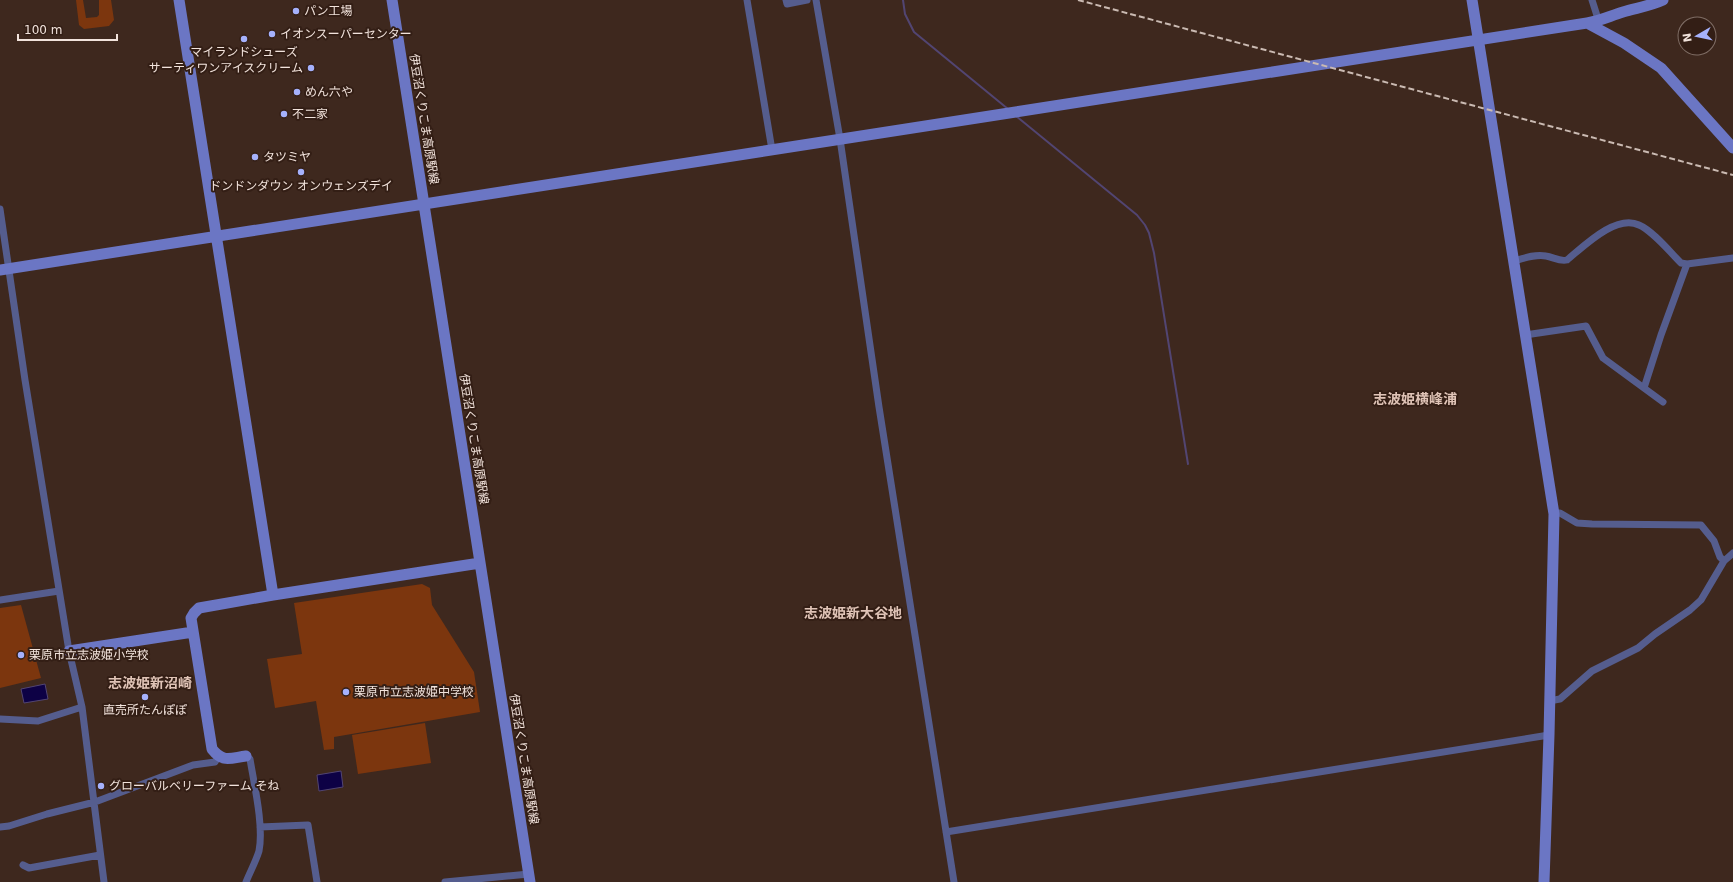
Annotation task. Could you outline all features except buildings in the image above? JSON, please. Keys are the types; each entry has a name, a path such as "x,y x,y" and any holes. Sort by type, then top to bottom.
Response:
{"street":[{"path":"180,0 272,595"},
{"name":"伊豆沼くりこま高原駅線","path":"392,0 529,878"},
{"path":"747,0 772,150"},
{"path":"786,0 787,4 807,0"},
{"path":"816,0 840,140 879,407 954,882"},
{"path":"1472,0 1554,514 1544,882"},
{"path":"1592,0 1599,22"},
{"path":"4,269 840,140 1478,39 1599,22 1623,12 1663,0"},
{"path":"1587,23 1624,43 1661,68 1733,148"},
{"path":"0,209 4,269 25,380 69,651 82,707 104,882"},
{"path":"1514,261 1540,256 1563,261 1567,260 1608,228 1617,224 1629,222 1639,225 1650,233 1681,263 1687,264 1733,258"},
{"path":"1644,388 1661,335 1687,264"},
{"path":"1525,336 1586,326 1603,358 1663,402"},
{"path":"1554,514 1560,512 1577,523 1701,525 1714,542 1720,557 1724,562"},
{"path":"1549,701 1560,698 1592,671 1638,648 1655,634 1690,610 1701,600 1724,562 1733,553"},
{"path":"246,882 259,852 260,827 250,759 246,756 225,758 218,757 212,749 191,618 194,613 199,608 272,595 480,563"},
{"path":"0,600 59,591"},
{"path":"69,651 193,632"},
{"path":"0,719 38,721 82,707"},
{"path":"946,832 1549,735"},
{"path":"0,827 9,826 47,814 95,802 193,765 215,762 218,757"},
{"path":"260,827 308,825 317,882"},
{"path":"24,865 29,868 100,856"},
{"path":"445,882 529,878"}],"shaded area":[{"path":"76,0 83,0 86,18 97,17 99,15 99,0 111,0 114,20 109,26 84,29 79,25"},
{"path":"422,584 430,588 432,605 474,672 480,712 334,737 334,749 324,750 316,701 275,708 267,659 302,654 294,603"},
{"path":"21,605 41,678 0,688 0,608"},
{"path":"45,684 48,699 24,703 21,689"},
{"path":"425,723 431,763 358,774 352,735"},
{"path":"341,771 343,787 319,791 317,775"}],"waterway":[{"path":"903,0 905,14 914,32 1008,109"},
{"path":"1016,116 1137,215 1149,233 1154,253 1188,464"}],"railway":[{"path":"1078,0 1733,175"}],"place":[{"name":"パン工場","path":"296,11"},
{"name":"イオンスーパーセンター","path":"272,34"},
{"name":"マイランドシューズ","path":"244,39"},
{"name":"サーティワンアイスクリーム","path":"311,68"},
{"name":"めん六や","path":"297,92"},
{"name":"不二家","path":"284,114"},
{"name":"タツミヤ","path":"255,157"},
{"name":"ドンドンダウン オンウェンズデイ","path":"301,172"},
{"name":"栗原市立志波姫小学校","path":"21,655"},
{"name":"栗原市立志波姫中学校","path":"346,692"},
{"name":"直売所たんぽぽ","path":"145,697"},
{"name":"グローバルベリーファーム そね","path":"101,786"}],"district":[{"name":"志波姫横峰浦","path":"1415,399"},
{"name":"志波姫新大谷地","path":"853,613"},
{"name":"志波姫新沼崎","path":"150,683"}]}
